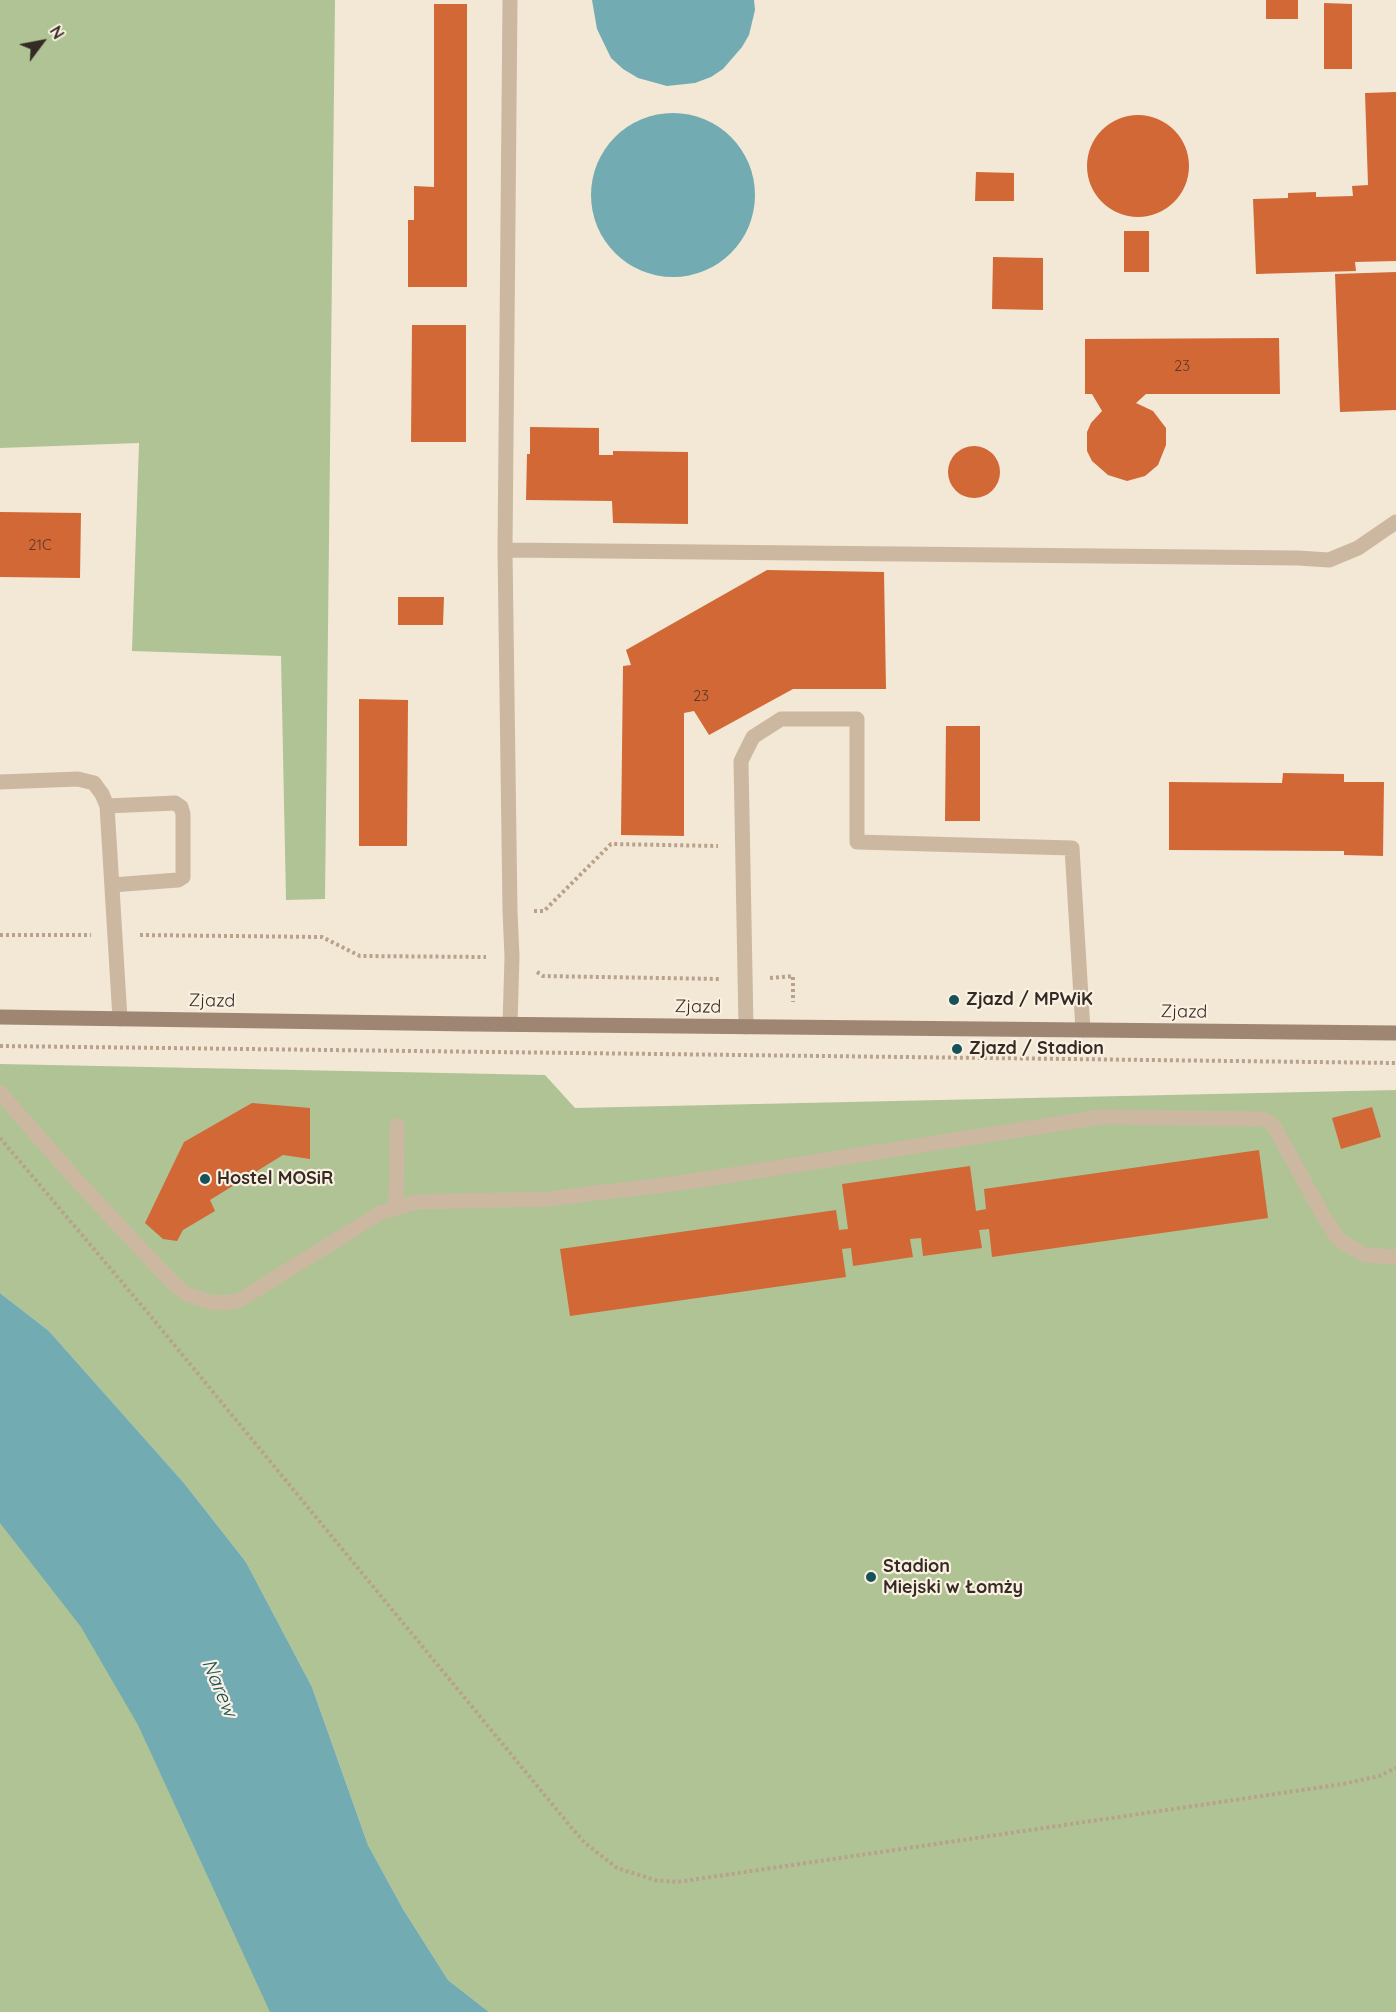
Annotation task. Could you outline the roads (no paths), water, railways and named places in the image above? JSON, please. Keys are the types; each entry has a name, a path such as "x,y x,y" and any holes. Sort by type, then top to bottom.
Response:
{"main road":[{"name":"Zjazd","path":"0,1017 1396,1033"}],"lane":[{"path":"510,0 505,550 512,957 510,1024"},
{"path":"505,550 1263,557 1329,560 1358,548 1396,522"},
{"path":"746,1027 741,761 753,736 781,719 857,719 857,842 1072,848 1083,1030"},
{"path":"0,782 78,778 94,783 102,794 107,806 120,1019"},
{"path":"107,806 175,803 181,807 183,814 183,877 178,880 112,885"},
{"path":"0,1093 80,1184 173,1283 186,1294 202,1301 223,1303 243,1298 380,1213 416,1202 547,1199 680,1183 1101,1117 1262,1119 1271,1123 1339,1240 1365,1256 1396,1257"},
{"path":"396,1207 397,1126"}],"water":[{"path":"592,0 754,0 755,10 749,35 723,69 695,83 667,86 638,78 611,58 597,29"},
{"path":"673,113 704,120 731,137 748,164 755,195 748,226 731,253 704,270 673,277 642,270 615,253 598,226 591,195 598,164 615,137 642,120"},
{"name":"Narew","path":"0,1293 49,1331 184,1483 246,1562 312,1687 368,1845 403,1909 448,1980 489,2012 270,2012 138,1725 81,1627 0,1523"}],"place":[{"name":"Zjazd / MPWiK","path":"954,1000"},
{"name":"Zjazd / Stadion","path":"957,1049"},
{"name":"Hostel MOSiR","path":"205,1179"},
{"name":"Stadion Miejski w Łomży","path":"871,1577"}]}
